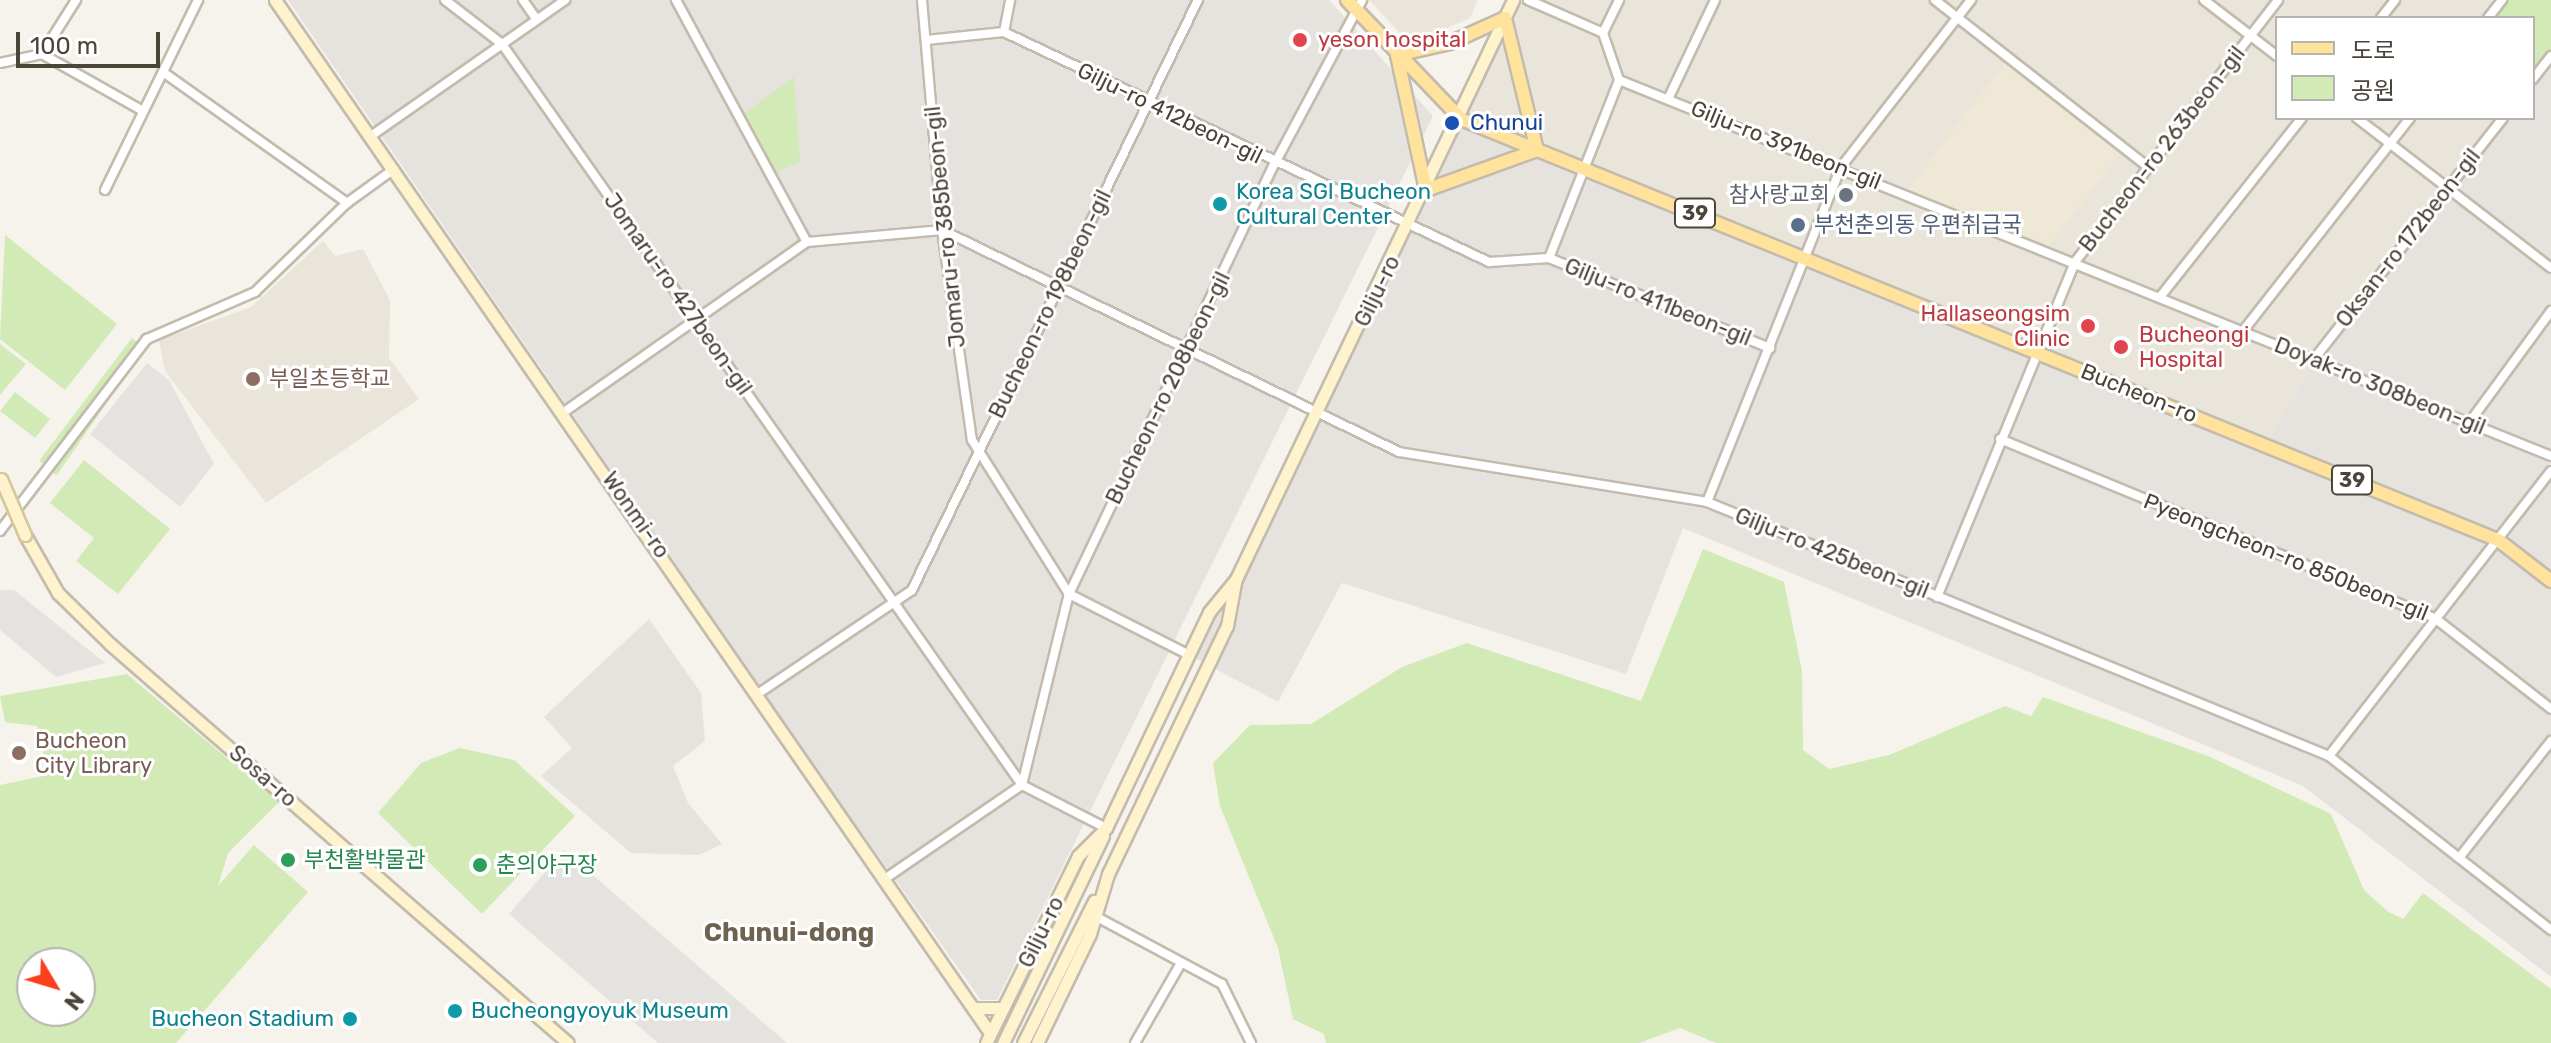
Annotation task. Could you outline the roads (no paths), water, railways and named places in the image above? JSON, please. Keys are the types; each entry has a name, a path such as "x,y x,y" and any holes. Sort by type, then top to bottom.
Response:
{"main road":[{"name":"Bucheon-ro","path":"1354,2 1397,55 1461,119 2498,540 2551,581"},
{"path":"1505,18 1537,150 1426,190 1397,55 1450,43 1505,18"}],"street":[{"path":"42,54 76,0"},
{"path":"105,190 198,0"},
{"name":"Wonmi-ro","path":"275,0 759,693 973,1008 988,1038"},
{"name":"Jomaru-ro 427beon-gil","path":"445,0 502,44 1022,785"},
{"path":"523,0 537,20"},
{"path":"371,136 565,0"},
{"path":"676,0 807,242"},
{"name":"Jomaru-ro 385beon-gil","path":"922,0 942,230 978,452"},
{"path":"926,40 1004,32 1010,0"},
{"name":"Bucheon-ro 198beon-gil","path":"759,693 912,590 1198,0"},
{"name":"Gilju-ro","path":"1003,1043 1189,655 1236,579 1461,119 1513,0"},
{"path":"1528,0 1603,33"},
{"path":"1549,258 1619,80 1603,33 1619,0"},
{"path":"1669,97 1715,0"},
{"path":"1935,0 2148,167"},
{"path":"1707,502 1841,167 1971,0"},
{"path":"2204,0 2275,55"},
{"name":"Bucheon-ro 263beon-gil","path":"1937,597 2075,262 2278,0"},
{"path":"2383,16 2395,0"},
{"path":"2490,16 2502,0"},
{"name":"Bucheon-ro 208beon-gil","path":"1022,785 1069,594 1354,2"},
{"name":"Gilju-ro 412beon-gil","path":"1004,32 1409,225"},
{"path":"0,63 42,54 143,111"},
{"path":"2535,76 2551,56"},
{"path":"163,72 347,203"},
{"name":"Gilju-ro 391beon-gil","path":"1619,80 1669,97 2075,262"},
{"path":"2160,297 2300,120"},
{"path":"2360,120 2551,268"},
{"path":"2243,331 2408,120"},
{"name":"Oksan-ro 172beon-gil","path":"2314,359 2501,120"},
{"path":"0,531 147,339 255,292 347,203 394,169"},
{"name":"Gilju-ro 411beon-gil","path":"1409,225 1489,262 1549,258 1770,348"},
{"path":"564,412 807,242 942,230"},
{"name":"Gilju-ro 425beon-gil","path":"942,230 1316,415 1399,452 1707,502 2329,756 2551,930"},
{"name":"Doyak-ro 308beon-gil","path":"2075,262 2551,456"},
{"path":"2469,423 2551,311"},
{"name":"Pyeongcheon-ro 850beon-gil","path":"2000,439 2436,619 2551,709"},
{"path":"978,452 1069,594 1189,655"},
{"path":"2329,756 2551,471"},
{"name":"Sosa-ro","path":"1,477 25,535 58,593 110,644 568,1043"},
{"name":"Gilju-ro","path":"1023,1043 1227,626 1236,579"},
{"path":"1179,676 1194,668 1198,686"},
{"path":"2459,858 2551,741"},
{"path":"886,878 1022,785 1106,828"},
{"name":"Gilju-ro","path":"988,1038 1078,856 1106,828"},
{"name":"Gilju-ro","path":"1037,1043 1095,916 1108,874"},
{"path":"1095,916 1225,988 1251,1043"},
{"path":"1135,1043 1181,963"},
{"path":"973,1008 1003,1008"}],"place":[{"name":"yeson hospital","path":"1300,40"},
{"name":"Chunui","path":"1452,123"},
{"name":"참사랑교회","path":"1846,195"},
{"name":"Korea SGI Bucheon Cultural Center","path":"1220,204"},
{"name":"부천춘의동 우편취급국","path":"1798,225"},
{"name":"Hallaseongsim Clinic","path":"2088,326"},
{"name":"Bucheongi Hospital","path":"2121,347"},
{"name":"부일초등학교","path":"253,379"},
{"name":"Bucheon City Library","path":"19,753"},
{"name":"부천활박물관","path":"288,860"},
{"name":"춘의야구장","path":"480,865"},
{"name":"Bucheongyoyuk Museum","path":"455,1011"},
{"name":"Bucheon Stadium","path":"350,1019"}],"district":[{"name":"Chunui-dong","path":"789,933"}]}
